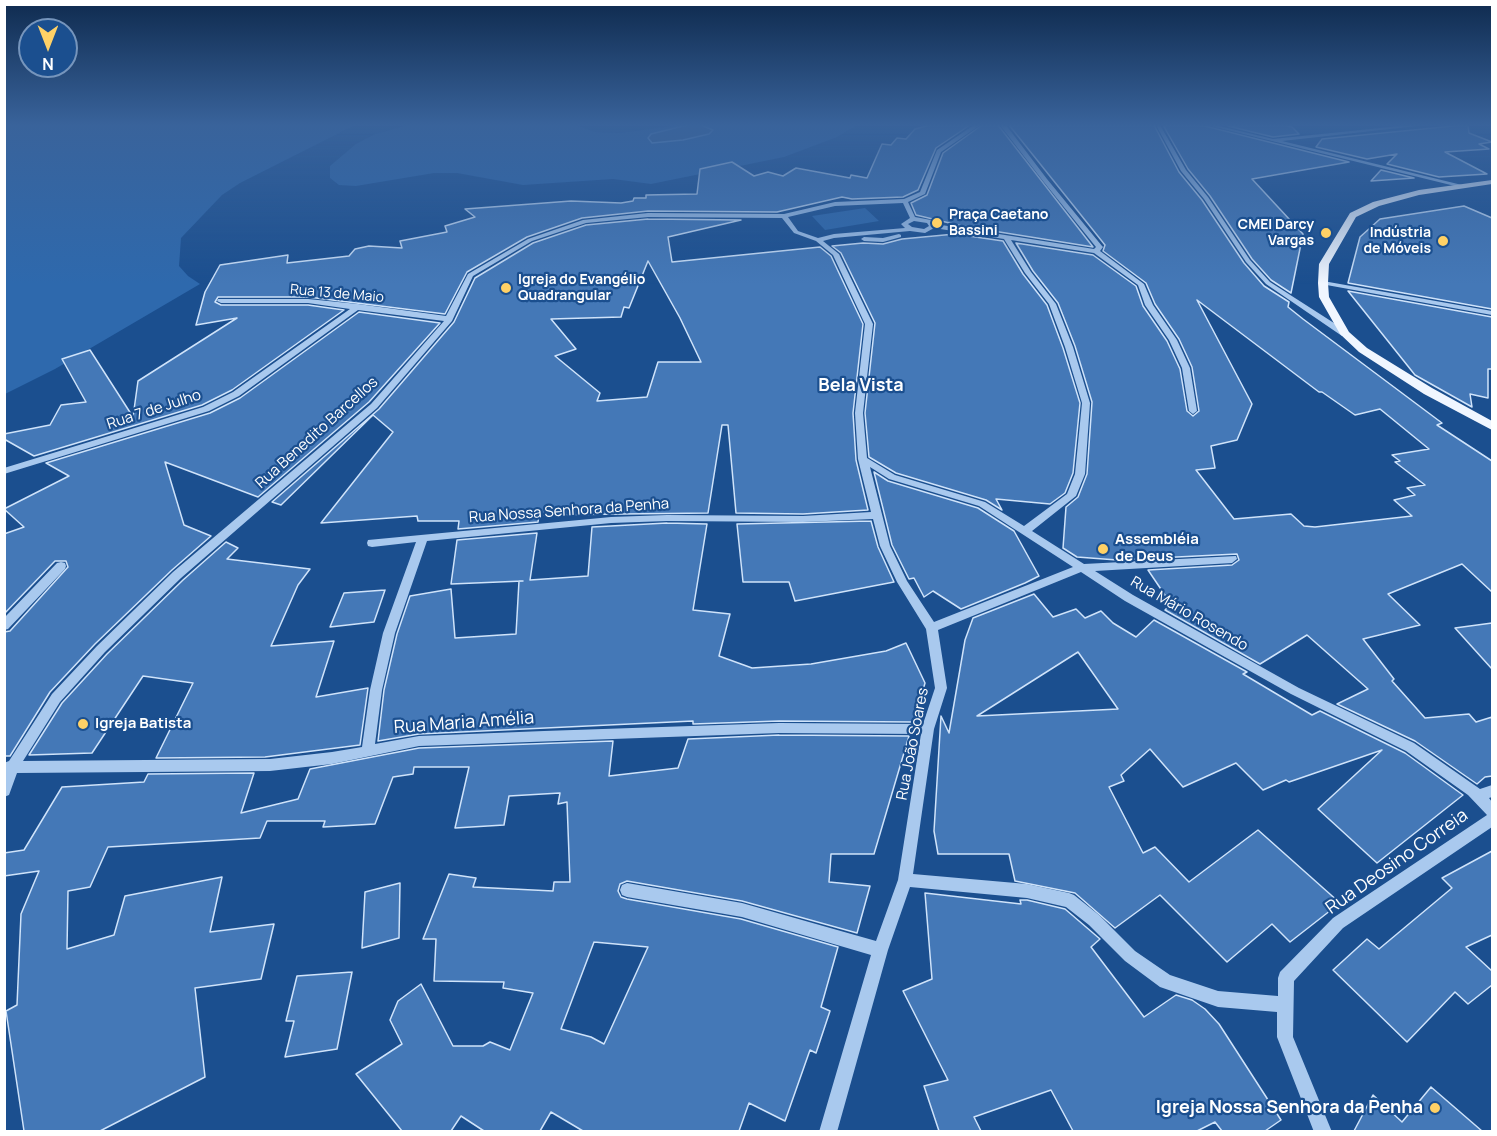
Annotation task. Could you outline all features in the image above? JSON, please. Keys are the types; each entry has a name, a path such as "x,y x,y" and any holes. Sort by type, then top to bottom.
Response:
{"main road":[{"path":"1492,182 1376,204 1353,215 1324,264 1323,283 1324,297 1345,334 1378,360 1428,392 1492,426"}],"street":[{"path":"913,219 906,201 922,193 928,178"},
{"path":"1043,178 1100,247 1096,251"},
{"path":"1190,178 1206,198 1248,261 1268,283 1345,334"},
{"path":"1428,178 1462,186"},
{"name":"Rua Benedito Barcellos","path":"4,791 8,767 56,698 101,649 177,575 374,406 449,319 470,275 530,240 585,221 648,215 784,216 835,204 906,201"},
{"path":"784,216 796,232 818,240 834,236 883,240 911,231 925,231 933,226 1096,251 1141,284 1149,305 1173,340 1186,368 1193,411"},
{"path":"911,231 904,224 913,219 929,221 933,226"},
{"path":"1007,238 1028,273 1052,304 1069,347 1086,403 1080,474 1071,496 1026,530"},
{"name":"Rua João Soares","path":"818,240 836,254 869,324 859,413 863,459 885,546 902,582 932,628 941,687 928,729 905,880 880,950 828,1131"},
{"path":"1323,283 1492,313"},
{"name":"Rua 13 de Maio","path":"221,301 308,301 449,319"},
{"name":"Rua 7 de Julho","path":"4,471 206,409 236,394 357,306"},
{"name":"Rua Mário Rosendo","path":"863,459 892,477 982,504 1129,598 1295,691 1410,747 1478,796 1492,811"},
{"name":"Rua Nossa Senhora da Penha","path":"372,543 622,520 803,519 877,515"},
{"path":"368,749 376,690 389,633 423,538"},
{"path":"932,628 1081,568 1232,559"},
{"path":"4,626 61,566"},
{"name":"Rua Maria Amélia","path":"8,767 270,765 332,758 368,749 419,741 779,728 928,729"},
{"path":"1478,796 1492,791"},
{"name":"Rua Deosino Correia","path":"1323,1131 1285,1037 1286,978 1338,923 1492,820"},
{"path":"905,880 1027,891 1069,900 1094,920 1130,956 1166,981 1218,999 1286,1005"},
{"path":"627,890 742,910 880,950"}],"shaded area":[{"path":"5,178 250,178 222,195 181,238 179,266 200,284 55,369 5,394"},
{"path":"330,178 404,178 356,186 339,185"},
{"path":"485,178 680,178 651,184 613,179 523,185"},
{"path":"865,208 879,221 825,230 812,216"}],"building":[{"path":"699,178 923,178 918,190 903,197 852,199 842,197 777,212 648,211 582,218 527,237 467,272 445,314 308,297 218,297 215,302 221,305 308,305 344,310 232,390 202,405 34,456 4,439 4,434 50,425 61,405 86,402 62,359 90,350 133,417 138,381 237,318 196,325 205,292 220,265 288,255 287,263 349,256 355,249 369,246 402,248 400,241 447,232 445,226 475,217 465,209 571,201 621,203 633,201 634,198 646,198 646,195 697,194"},
{"path":"933,178 1039,178 1093,247 962,226 916,215 911,203 927,195"},
{"path":"1051,178 1184,178 1202,200 1244,263 1264,286 1289,302 1288,307 1303,319 1442,423 1437,425 1492,461 1492,592 1462,564 1388,594 1420,625 1363,639 1394,679 1392,681 1425,718 1469,714 1476,722 1492,717 1492,776 1485,777 1477,784 1415,741 1337,704 1368,689 1307,635 1260,664 1165,610 1171,604 1148,570 1232,565 1239,560 1237,554 1117,560 1077,557 1063,548 1066,507 1078,497 1087,474 1092,402 1075,346 1058,303 1033,271 1016,243 1093,255 1136,286 1143,306 1167,341 1180,369 1187,411 1193,416 1199,411 1192,367 1179,339 1155,304 1146,283 1103,251 1105,245","holes":["1197,300 1355,415 1380,409 1429,449 1392,455 1400,461 1395,462 1425,485 1407,488 1415,495 1394,500 1412,516 1315,527 1304,526 1291,514 1234,519 1196,470 1215,468 1211,446 1237,440 1252,404"]},
{"path":"1195,178 1258,178 1252,179 1303,234 1291,293 1271,280 1252,259"},
{"path":"1374,178 1414,178 1371,181"},
{"path":"1464,206 1492,218 1492,309 1348,283 1360,237 1380,219"},
{"path":"648,219 741,220 668,237 672,262 820,247 831,256 863,324 853,413 856,460 868,510 803,514 736,513 728,425 722,425 708,513 539,515 538,522 458,529 459,521 418,521 417,516 321,523 393,432 373,415 281,505 272,502 379,409 454,322 475,278 533,243 586,225","holes":["648,261 680,318 701,362 658,362 647,397 597,401 600,393 555,356 576,349 551,319 621,317 624,307 629,308"]},
{"path":"955,234 1003,241 1023,274 1047,305 1063,348 1080,403 1073,473 1065,493 1050,504 996,499 1002,510 986,500 896,473 869,457 865,413 875,323 841,253 832,246 883,244 902,239"},
{"path":"1348,291 1492,317 1492,369 1488,369 1488,398 1470,394 1472,407 1415,375"},
{"path":"359,312 440,323 369,402 258,497 165,462 184,525 211,536 95,644 50,692 10,756 4,756 4,632 10,631 68,567 66,561 55,561 4,614 4,534 24,527 4,509 69,476 46,463 210,413 240,398"},
{"path":"874,472 888,481 978,508 1014,531 1039,576 961,609 933,591 924,597 914,578 909,579 892,545"},
{"path":"871,521 878,547 894,582 795,601 789,582 743,582 737,524"},
{"path":"667,523 707,524 693,610 730,614 719,656 752,668 811,664 886,651 906,643 925,683 914,722 779,721 693,724 693,721 419,734 378,741 384,690 397,634 410,596 451,589 455,638 516,634 519,581 451,584 457,540 537,533 530,580 588,576 592,527"},
{"path":"226,542 238,548 227,559 310,569 298,585 271,646 334,641 316,697 368,688 360,745 265,757 156,758 193,683 143,676 92,753 29,755 62,703 107,654"},
{"path":"385,590 374,622 330,627 344,593"},
{"path":"1034,594 1053,617 1076,609 1085,618 1101,611 1113,623 1136,637 1154,620 1247,672 1243,674 1312,715 1320,711 1405,753 1463,795 1377,863 1318,809 1382,750 1289,782 1286,780 1263,790 1236,763 1183,787 1150,749 1121,775 1124,781 1109,787 1143,853 1155,847 1189,882 1258,830 1340,903 1290,942 1272,924 1227,962 1160,895 1115,928 1075,893 1015,881 1009,854 938,854 934,831 941,716 949,733 965,640 973,618","holes":["1078,652 1118,709 977,716"]},
{"path":"1492,623 1492,669 1455,628"},
{"path":"779,735 909,736 874,854 831,854 829,882 870,886 857,933 742,901 627,881 620,884 618,891 621,897 627,899 741,919 838,947 821,1007 830,1011 816,1053 810,1050 785,1121 749,1103 739,1131 583,1131 551,1112 540,1131 484,1131 461,1116 451,1131 402,1131 356,1074 402,1044 390,1020 398,1001 421,984 453,1046 483,1046 490,1042 510,1050 533,993 503,988 504,982 434,981 436,939 423,939 449,874 476,878 473,887 553,891 554,882 570,882 567,802 558,804 560,793 509,796 504,825 455,828 469,767 414,767 413,774 393,777 375,824 323,827 325,821 267,821 260,838 108,847 90,887 68,891 67,949 114,935 125,896 222,877 210,932 274,924 261,979 195,988 205,1077 100,1131 24,1131 6,1011 17,1005 21,914 39,871 4,876 4,853 24,850 62,787 144,782 148,774 254,773 241,813 298,799 310,769 419,748 613,741 609,776 678,768 688,739","holes":["594,942 648,947 604,1044 591,1037 561,1029"]},
{"path":"1492,851 1492,935 1466,947 1492,971 1492,985 1468,1004 1455,992 1407,1042 1333,970 1367,939 1379,949 1452,888 1442,878"},
{"path":"400,883 399,938 362,948 365,892"},
{"path":"925,893 1021,904 1020,900 1027,900 1065,909 1100,939 1091,947 1144,1017 1176,995 1192,1000 1205,1009 1219,1024 1281,1120 1265,1131 1222,1131 1215,1122 1197,1131 1073,1131 1051,1090 974,1117 981,1131 939,1131 924,1086 948,1080 903,991 932,979"},
{"path":"352,972 337,1049 285,1057 294,1021 286,1021 297,976"},
{"name":"Igreja Nossa Senhora da Penha","path":"1431,1087 1482,1131 1354,1131 1373,1095 1402,1122"}],"place":[{"name":"Praça Caetano Bassini","path":"937,223"},
{"name":"CMEI Darcy Vargas","path":"1326,233"},
{"name":"Indústria de Móveis","path":"1443,241"},
{"name":"Igreja do Evangélio Quadrangular","path":"506,288"},
{"name":"Assembléia de Deus","path":"1103,549"},
{"name":"Igreja Batista","path":"83,724"},
{"name":"Igreja Nossa Senhora da Penha","path":"1435,1108"}],"district":[{"name":"Bela Vista","path":"861,386"}]}
